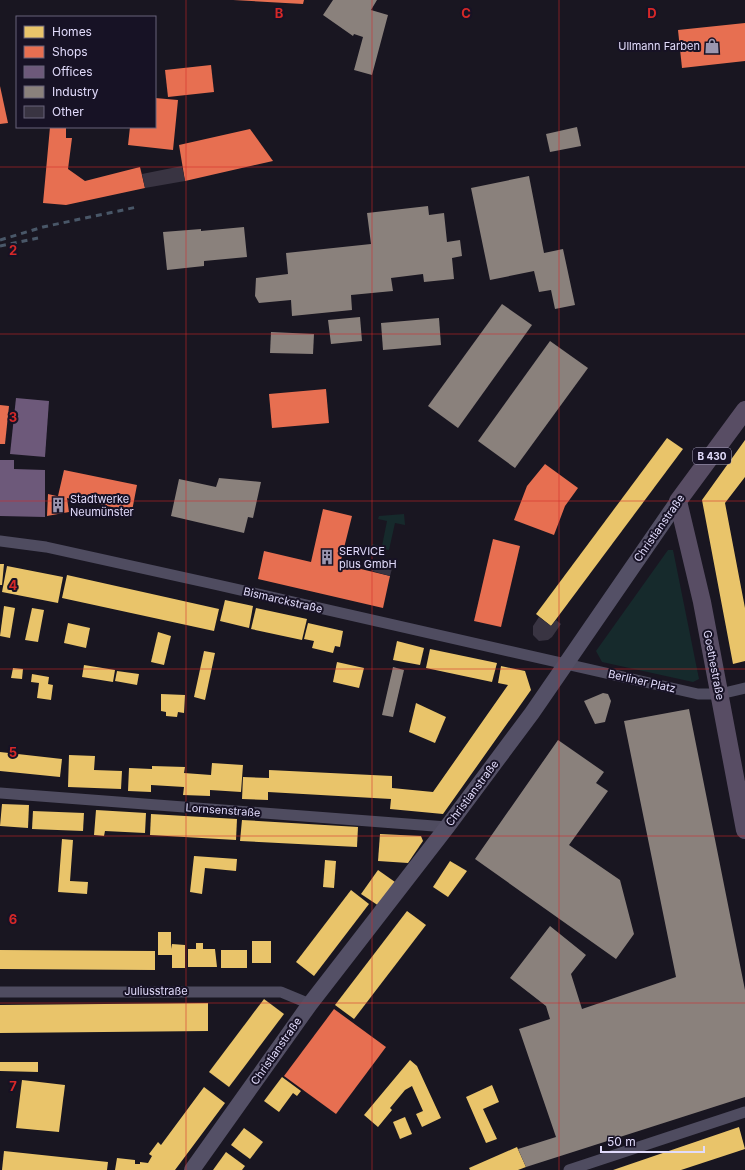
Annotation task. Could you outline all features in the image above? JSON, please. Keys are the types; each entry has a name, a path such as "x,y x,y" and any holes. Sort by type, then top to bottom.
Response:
{"main road":[{"name":"Christianstraße","path":"678,501 745,410"},
{"name":"Goethestraße","path":"678,501 702,602 745,830"}],"street":[{"name":"Christianstraße","path":"192,1170 310,1004 447,827 532,713 678,501"},
{"name":"Bismarckstraße","path":"0,541 69,552 566,663"},
{"name":"Berliner Platz","path":"566,663 698,694 720,694 745,688"},
{"name":"Lornsenstraße","path":"0,793 447,827"},
{"name":"Juliusstraße","path":"0,992 281,992 310,1004"},
{"path":"569,1170 745,1112"}],"green space":[{"path":"404,514 405,525 395,523 389,550 372,546 372,544 382,546 387,521 378,519 379,516"},
{"path":"668,550 673,550 699,679 693,682 602,662 596,651"}],"building: Homes":[{"path":"667,438 683,449 551,626 536,614"},
{"path":"745,440 745,477 725,503 745,608 745,661 733,664 702,500"},
{"path":"0,564 4,564 2,585 0,585"},
{"path":"7,566 63,577 58,603 2,592"},
{"path":"67,575 219,609 214,631 62,598"},
{"path":"225,600 253,606 249,628 220,621"},
{"path":"4,606 15,608 10,638 0,636"},
{"path":"32,608 44,610 38,642 25,640"},
{"path":"256,608 307,619 302,640 251,629"},
{"path":"68,623 90,628 86,648 64,643"},
{"path":"308,623 343,631 340,647 335,646 333,653 312,648 314,641 304,639"},
{"path":"158,632 171,636 164,665 151,662"},
{"path":"397,641 424,648 420,665 393,660"},
{"path":"430,649 497,663 492,682 426,668"},
{"path":"204,651 215,653 205,700 194,697"},
{"path":"337,662 364,668 359,688 333,682"},
{"path":"84,665 115,670 113,682 82,677"},
{"path":"501,666 525,671 531,690 443,814 390,809 391,799 268,792 268,800 242,799 243,777 269,778 269,770 392,776 392,788 433,792 508,685 498,683"},
{"path":"13,668 23,669 22,679 11,678"},
{"path":"117,671 139,674 137,685 115,681"},
{"path":"32,674 49,677 48,684 53,685 51,700 37,698 39,683 31,682"},
{"path":"161,694 185,695 184,713 178,712 177,717 166,716 166,712 161,711"},
{"path":"416,703 446,717 435,743 409,732"},
{"path":"0,752 62,759 60,777 0,771"},
{"path":"69,755 95,756 94,770 122,771 121,789 68,787"},
{"path":"212,763 243,765 241,792 210,790 210,796 183,795 184,787 151,785 151,792 128,791 129,768 152,769 152,766 185,767 184,773 211,775"},
{"path":"2,804 29,805 28,828 0,826"},
{"path":"96,810 146,813 145,833 105,831 104,836 94,835"},
{"path":"33,811 84,813 83,831 32,829"},
{"path":"151,814 237,819 236,840 150,835"},
{"path":"242,820 358,827 357,847 240,841"},
{"path":"380,834 421,836 423,841 408,863 378,861"},
{"path":"62,839 73,840 70,881 88,882 87,894 58,892"},
{"path":"194,856 237,859 236,871 205,868 202,894 190,892"},
{"path":"325,860 336,861 334,888 323,887"},
{"path":"450,861 467,871 448,897 433,887"},
{"path":"378,870 395,882 379,906 361,894"},
{"path":"351,890 369,904 314,976 296,962"},
{"path":"407,911 426,925 354,1019 335,1005"},
{"path":"158,932 171,932 171,949 172,944 185,945 185,968 172,968 172,955 158,955"},
{"path":"252,941 271,941 271,963 252,963"},
{"path":"196,943 203,943 203,949 215,949 217,967 188,967 188,949 196,949"},
{"path":"0,950 155,951 155,970 0,969"},
{"path":"221,950 247,950 247,968 221,968"},
{"path":"264,999 284,1014 229,1087 209,1072"},
{"path":"208,1003 208,1031 0,1033 0,1005"},
{"path":"410,1060 417,1066 441,1118 422,1127 416,1114 423,1111 412,1086 405,1090 390,1108 392,1110 378,1127 364,1115"},
{"path":"0,1062 38,1062 38,1072 0,1071"},
{"path":"282,1077 301,1091 297,1096 293,1093 279,1112 264,1101"},
{"path":"22,1080 65,1085 59,1132 16,1128"},
{"path":"492,1085 499,1102 483,1109 497,1139 486,1143 466,1097"},
{"path":"204,1087 225,1103 175,1170 115,1170 117,1158 135,1160 135,1164 140,1164 140,1162 148,1163 152,1156 149,1154 158,1142 161,1145"},
{"path":"405,1117 412,1134 400,1139 393,1122"},
{"path":"739,1127 745,1149 681,1170 613,1170"},
{"path":"244,1128 263,1142 250,1159 231,1145"},
{"path":"517,1147 526,1167 518,1170 470,1170 469,1168"},
{"path":"4,1151 108,1162 107,1170 2,1170"},
{"path":"226,1152 245,1166 242,1170 213,1170"}],"building: Shops":[{"path":"233,0 304,0 303,4"},
{"name":"Ullmann Farben","path":"745,23 745,61 682,68 678,30"},
{"path":"211,65 214,92 168,97 165,70"},
{"path":"0,86 8,123 0,124"},
{"path":"156,98 178,100 173,150 128,145 130,128 156,128"},
{"path":"50,128 66,128 66,138 72,138 68,169 85,181 140,167 145,188 66,205 43,203"},
{"path":"250,129 273,161 185,181 179,145"},
{"path":"326,389 329,423 272,428 269,394"},
{"path":"0,405 9,406 5,444 0,444"},
{"path":"545,464 578,488 565,506 554,535 514,520 527,486"},
{"path":"64,470 137,485 132,511 67,498 69,512 47,516 48,494 65,498 58,496"},
{"name":"SERVICE plus GmbH","path":"323,509 352,516 340,564 390,576 383,608 258,579 264,551 311,562"},
{"path":"493,539 520,546 501,627 474,621"},
{"path":"334,1009 386,1047 336,1114 284,1076"}],"building: Offices":[{"path":"16,398 49,401 45,457 10,454"},
{"path":"0,460 14,460 14,469 45,470 45,517 0,516"}],"building: Industry":[{"path":"333,0 377,0 371,10 388,15 372,75 354,70 363,37 354,34 353,36 323,15"},
{"path":"577,127 581,146 550,152 546,134"},
{"path":"529,176 544,253 563,249 575,305 555,309 551,290 539,292 534,271 490,280 471,188"},
{"path":"428,206 429,215 444,213 447,242 460,240 462,256 452,258 454,279 424,282 423,274 391,278 393,291 351,295 352,310 292,316 291,300 259,303 255,296 256,278 288,274 286,253 371,244 367,213"},
{"path":"244,227 247,257 204,261 204,266 167,270 163,232 201,229 201,231"},
{"path":"502,304 532,325 458,428 428,406"},
{"path":"360,317 362,341 331,344 328,320"},
{"path":"439,318 441,345 383,350 381,323"},
{"path":"271,332 314,334 313,354 270,353"},
{"path":"550,341 588,368 515,468 478,441"},
{"path":"219,478 261,482 253,518 248,517 244,533 171,516 179,479 216,487"},
{"path":"393,667 404,670 393,717 382,715"},
{"path":"603,693 608,694 611,701 605,722 595,724 584,701"},
{"path":"689,709 745,990 745,1097 526,1167 518,1149 556,1137 519,1029 550,1019 546,1006 510,978 550,926 586,955 571,974 582,1009 676,977 624,721"},
{"path":"558,740 604,772 596,783 608,791 569,845 620,880 634,934 616,959 475,859"}],"building: Other":[{"path":"182,166 185,181 145,188 142,174"},
{"path":"374,560 393,565 390,576 372,571"},
{"path":"539,617 551,626 556,620 561,624 552,637 548,640 539,641 533,635 533,626"}],"railway":[{"path":"0,240 43,227 137,207"},
{"path":"0,246 38,238"}],"place":[{"name":"Ullmann Farben","path":"712,46"},
{"name":"Stadtwerke Neumünster","path":"58,505"},
{"name":"SERVICE plus GmbH","path":"327,557"}]}
